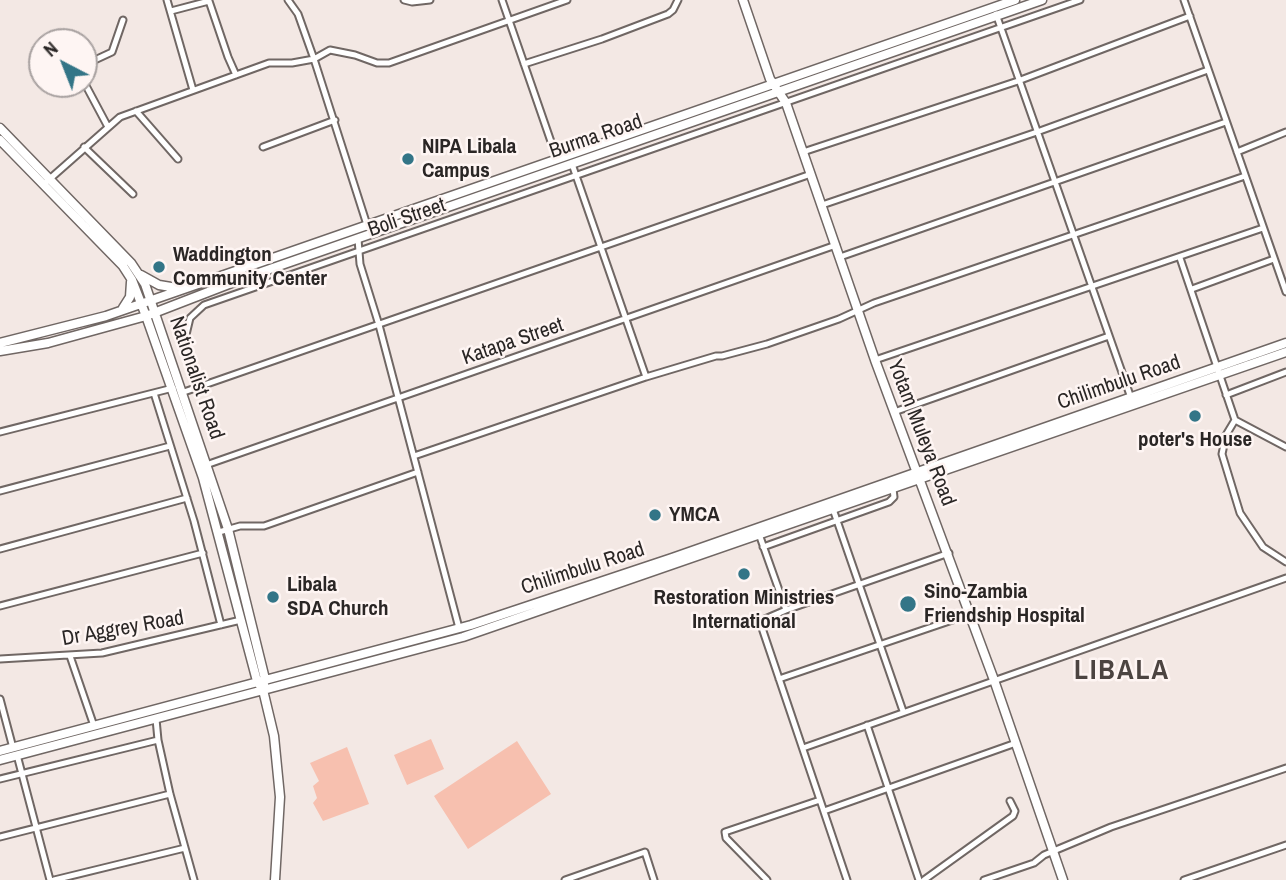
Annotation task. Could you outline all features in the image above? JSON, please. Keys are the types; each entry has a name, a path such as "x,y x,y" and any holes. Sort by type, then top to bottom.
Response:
{"main road":[{"name":"Yotam Muleya Road","path":"743,0 776,87 786,103 875,360 994,680 1063,880"},
{"name":"Burma Road","path":"995,11 1015,0"},
{"name":"Burma Road","path":"0,344 56,331 186,287 369,231 995,11 1042,0"},
{"name":"Burma Road","path":"559,164 572,164 776,87"},
{"name":"Nationalist Road","path":"0,128 117,260 133,273 228,529 245,620"},
{"name":"Nationalist Road","path":"0,139 47,181"},
{"name":"Burma Road","path":"0,351 48,343 150,314 358,239 369,231"},
{"path":"117,312 130,297 133,273 159,285 186,287"},
{"path":"129,320 143,323 157,334 178,304"},
{"name":"Chilimbulu Road","path":"0,751 15,752 156,719 463,637 1218,372 1286,343"},
{"name":"Chilimbulu Road","path":"832,506 893,489 919,476 1131,398 1286,352"},
{"name":"Nationalist Road","path":"204,466 274,736 280,797 275,880"},
{"name":"Chilimbulu Road","path":"0,760 15,752 93,726 459,628 758,532"},
{"path":"247,683 252,678 256,661 275,676"},
{"path":"251,693 266,703 274,687"}],"street":[{"path":"167,0 193,90"},
{"path":"288,0 298,14 314,59 369,231"},
{"path":"404,0 430,0"},
{"path":"502,0 559,164"},
{"path":"47,181 120,117 273,62 292,63 314,59 330,50 383,64 567,0"},
{"path":"524,64 668,14 678,0"},
{"name":"Boli Street","path":"199,386 185,339 190,318 198,309 1080,0"},
{"path":"1184,0 1286,292"},
{"path":"171,11 209,1 236,75"},
{"path":"995,11 1131,398"},
{"path":"803,152 1018,81 1190,16"},
{"path":"98,58 112,51 124,20"},
{"path":"822,205 1208,70"},
{"path":"93,98 108,127"},
{"path":"136,111 178,159"},
{"path":"263,147 335,120"},
{"path":"840,257 1226,122"},
{"path":"1237,152 1286,132"},
{"path":"84,147 133,194"},
{"path":"572,164 646,377"},
{"path":"0,432 154,393 199,386 811,174"},
{"path":"414,456 646,377 767,344 859,312 874,303 1245,176"},
{"path":"875,360 1263,228"},
{"path":"358,239 360,264 399,397 459,628"},
{"name":"Katapa Street","path":"204,466 836,245"},
{"path":"1180,258 1235,420 1284,445 1286,438"},
{"path":"1192,289 1274,259"},
{"path":"894,412 1109,336"},
{"path":"1226,394 1286,372"},
{"path":"154,393 203,553 221,625"},
{"path":"1235,420 1226,435 1222,454 1240,513 1262,547 1286,562"},
{"path":"0,491 170,446"},
{"path":"219,532 240,526 264,526 418,472"},
{"path":"763,547 889,502 894,497 893,489"},
{"path":"0,548 187,498"},
{"path":"832,506 903,711"},
{"path":"758,532 786,610"},
{"path":"0,606 203,553"},
{"path":"847,880 761,625 765,620 786,610 948,553"},
{"path":"803,748 1286,578"},
{"path":"779,679 970,614"},
{"name":"Dr Aggrey Road","path":"0,659 70,656 116,650 245,620"},
{"path":"70,656 93,726"},
{"path":"0,699 52,880 185,848"},
{"path":"156,719 170,794 194,880"},
{"path":"867,725 887,789 922,880 1013,816 1010,801"},
{"path":"0,779 158,740"},
{"path":"824,811 1016,743"},
{"path":"984,880 1034,863 1044,855 1111,827 1286,768"},
{"path":"0,837 170,794"},
{"path":"767,880 726,838 725,832 820,800"},
{"path":"1184,880 1284,845 1286,855"},
{"path":"565,880 586,877 645,852 654,880"}],"shaded area":[{"path":"431,739 444,769 407,785 394,755"},
{"path":"517,741 551,794 468,849 434,796"},
{"path":"347,747 369,804 323,821 313,803 317,798 313,786 319,781 310,763"}],"place":[{"name":"NIPA Libala Campus","path":"408,159"},
{"name":"Waddington Community Center","path":"159,267"},
{"name":"poter's House","path":"1195,416"},
{"name":"YMCA","path":"655,515"},
{"name":"Restoration Ministries International","path":"744,574"},
{"name":"Libala SDA Church","path":"273,597"},
{"name":"Sino-Zambia Friendship Hospital","path":"908,604"}],"district":[{"name":"LIBALA","path":"1122,671"}]}
